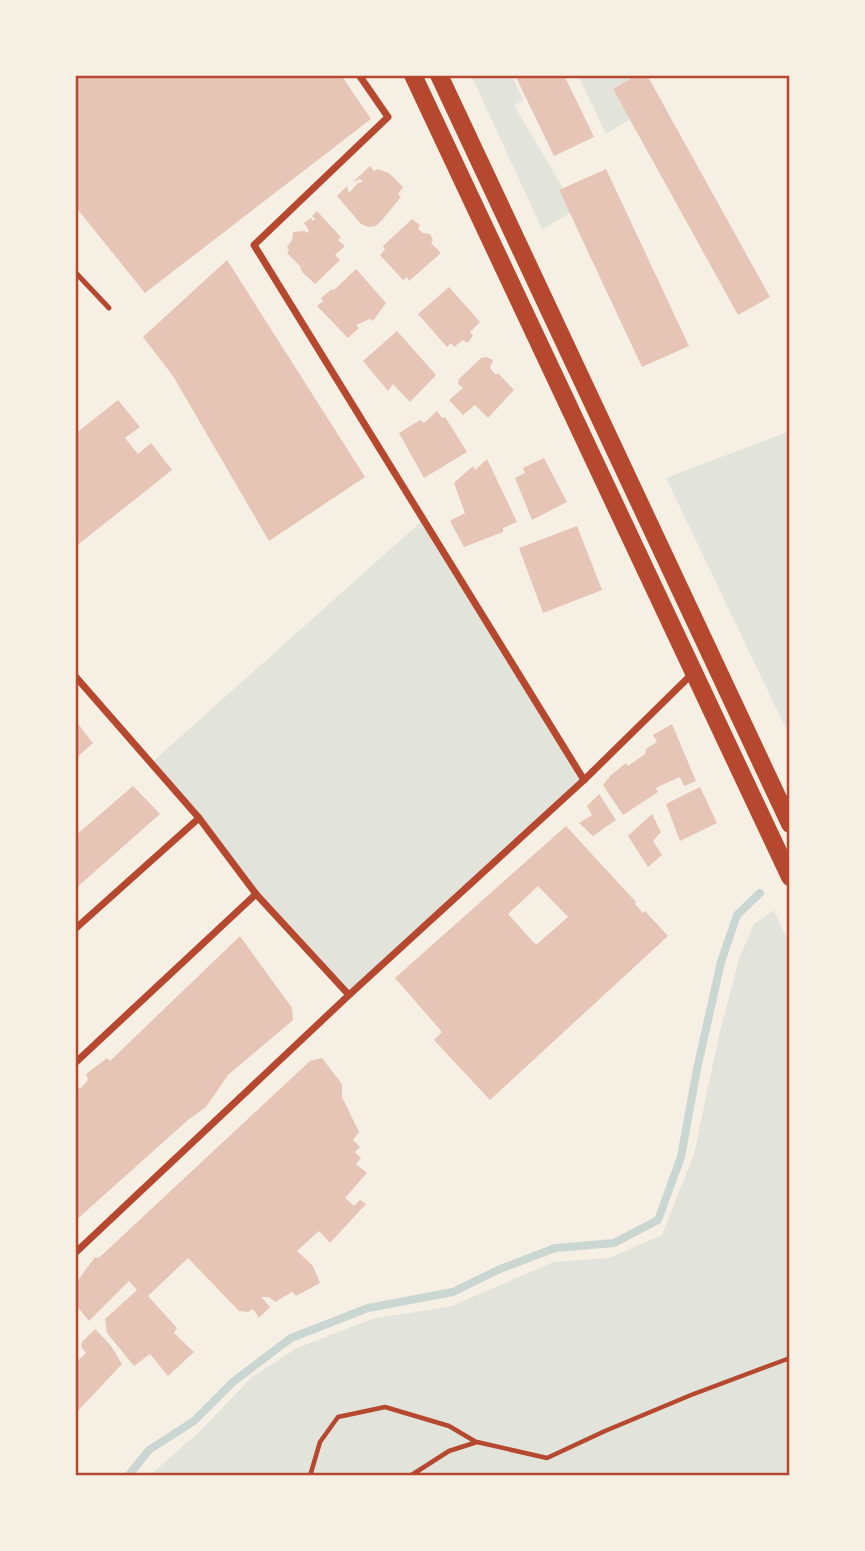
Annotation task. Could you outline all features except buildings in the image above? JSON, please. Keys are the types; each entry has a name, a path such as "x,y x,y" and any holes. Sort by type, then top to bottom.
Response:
{"main road":[{"path":"412,75 790,877"},
{"path":"439,75 790,824"}],"street":[{"path":"359,75 387,117 254,246 583,780"},
{"path":"75,1253 349,995 583,780 693,673"},
{"path":"76,679 199,818 256,894 349,995"},
{"path":"75,929 199,818"},
{"path":"75,1063 256,894"}],"lane":[{"path":"75,272 109,308"}],"path":[{"path":"310,1476 320,1442 338,1417 385,1407 449,1426 477,1442 547,1458 679,1400 790,1358"},
{"path":"410,1476 449,1451 477,1442"}],"shaded area":[{"path":"471,75 512,75 523,101 514,105 563,188 559,191 570,213 542,229"},
{"path":"578,75 637,75 613,89 630,119 606,134"},
{"path":"790,431 790,737 666,478"},
{"path":"423,520 584,780 349,995 256,894 199,818 150,764"},
{"path":"774,910 790,945 790,1476 149,1476 201,1430 252,1377 297,1348 372,1319 452,1306 553,1262 609,1258 662,1235 694,1154 719,1035 739,959 754,924"}],"waterway":[{"path":"128,1476 149,1450 194,1421 233,1382 291,1338 368,1308 453,1292 500,1269 555,1248 614,1243 658,1220 681,1157 721,962 737,915 760,893"}]}
